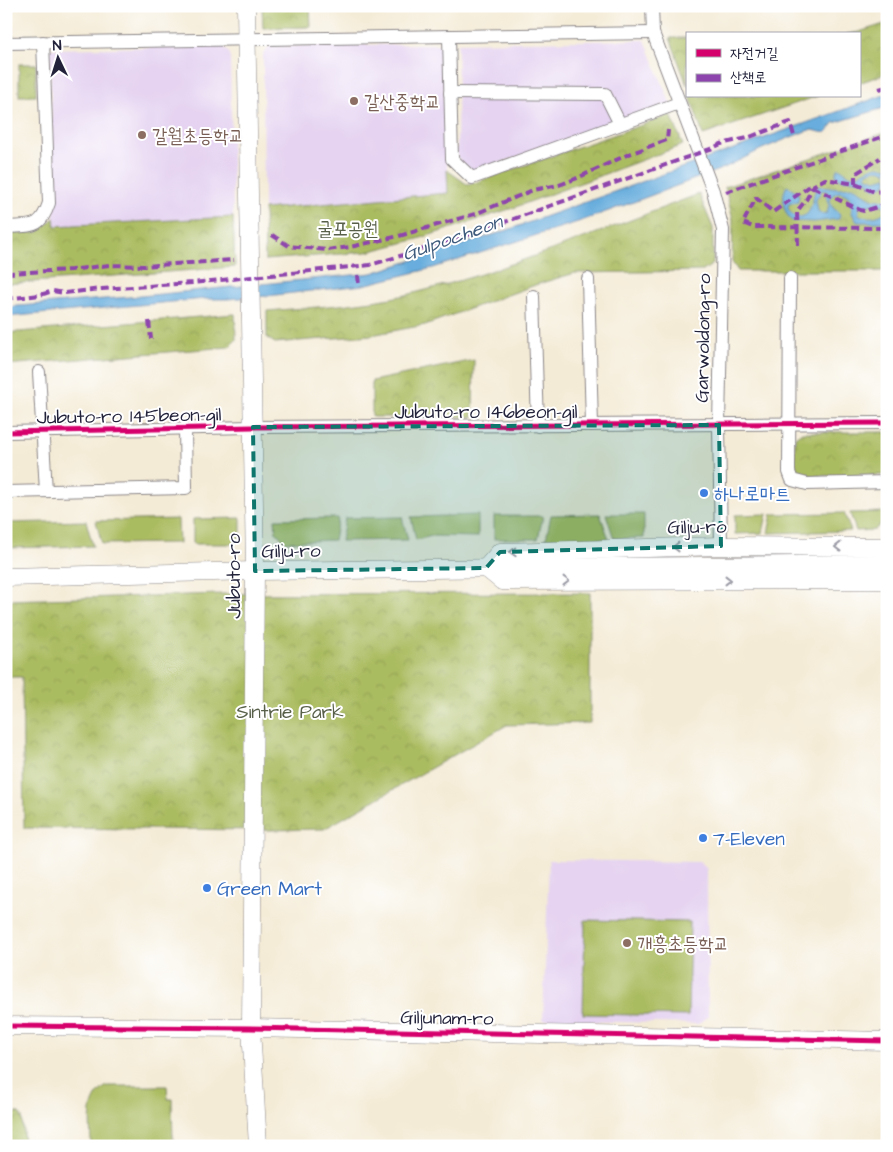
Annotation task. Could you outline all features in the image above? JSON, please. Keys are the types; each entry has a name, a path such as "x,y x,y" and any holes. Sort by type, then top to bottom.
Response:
{"main road":[{"name":"Jubuto-ro","path":"246,6 255,571 251,1028 258,1146"},
{"name":"Gilju-ro","path":"486,568 500,552 721,546 887,547"},
{"name":"Gilju-ro","path":"6,577 255,571 887,564"},
{"path":"486,568 502,581 887,580"},
{"name":"Giljunam-ro","path":"6,1026 251,1028 887,1040"}],"street":[{"path":"449,36 452,159 472,178 679,102 653,33 652,6"},
{"path":"6,43 653,33"},
{"path":"6,227 34,225 45,216 50,203 44,42"},
{"path":"450,92 605,94 620,124"},
{"name":"Garwoldong-ro","path":"679,102 713,191 723,230 719,425 721,546"},
{"path":"790,278 789,472 792,480 807,484 887,482"},
{"path":"588,279 592,425"},
{"path":"534,296 538,426"},
{"name":"Jubuto-ro 145beon-gil","path":"39,372 46,491"},
{"name":"Jubuto-ro 146beon-gil","path":"253,427 887,423"},
{"name":"Jubuto-ro 145beon-gil","path":"6,432 253,427"},
{"path":"6,492 186,488 185,429"}],"highlighted area":[{"path":"719,425 721,546 500,552 486,568 255,571 253,427"}],"shaded area":[{"path":"645,40 671,105 470,173 457,157 458,43"},
{"name":"갈산중학교","path":"439,44 443,54 448,193 264,209 263,54 270,46"},
{"name":"갈월초등학교","path":"223,46 230,54 233,217 54,226 50,49"},
{"name":"개흥초등학교","path":"549,860 700,862 707,869 708,1017 698,1024 543,1020"}],"green space":[{"path":"262,6 310,6 311,27 263,28"},
{"path":"887,23 887,73 860,83 860,32"},
{"path":"670,38 686,38 686,82"},
{"path":"19,64 36,64 36,96 19,96"},
{"path":"691,98 812,98 703,135"},
{"name":"굴포공원","path":"671,115 683,145 513,208 418,239 367,252 265,260 264,209 448,193 447,170 468,185"},
{"path":"887,132 887,271 738,271 732,262 733,220 725,187"},
{"path":"699,194 713,228 713,264 703,271 575,273 538,284 425,325 371,335 275,343 267,338 267,311 371,301 406,295 443,285 554,249"},
{"path":"233,217 235,267 6,284 6,234 38,232 54,218 55,226"},
{"path":"235,314 236,340 229,347 6,365 6,333"},
{"path":"474,360 473,417 372,417 372,381"},
{"path":"802,432 887,432 887,475 800,476 794,468 795,437"},
{"path":"887,512 887,522 881,523 875,530 856,531 850,513"},
{"path":"844,513 851,531 768,533 772,514"},
{"path":"600,514 609,539 546,539 551,515"},
{"path":"606,514 644,514 644,538 614,539"},
{"path":"767,514 763,533 735,534 735,515"},
{"path":"478,515 478,537 432,536 416,540 411,517"},
{"path":"494,516 543,516 538,539 494,539"},
{"path":"402,517 408,540 341,541 345,518"},
{"path":"241,518 241,534 234,544 193,544 193,519"},
{"path":"338,518 334,540 285,542 276,532 275,519"},
{"path":"178,519 179,543 102,544 96,521"},
{"path":"86,521 93,546 6,548 6,523"},
{"name":"Sintrie Park","path":"590,593 590,723 507,725 324,829 24,828 22,677 6,677 6,600 223,594"},
{"path":"585,920 690,922 688,1016 583,1014"},
{"path":"107,1086 167,1086 168,1099 172,1099 173,1146 91,1146 90,1121 92,1105 100,1091"},
{"path":"6,1111 19,1113 22,1117 24,1146 6,1146"}],"water":[{"path":"887,94 887,107 834,123 827,132 806,131 762,149 724,168 639,200 581,221 433,268 363,285 267,296 205,299 6,317 6,307 141,296 372,273 502,232"},
{"path":"880,166 887,168 887,173 883,170 875,170 868,172 866,176 875,180 887,177 887,183 876,189 868,181 841,179 836,176 836,171 839,168 853,176"},
{"path":"787,186 799,195 798,201 788,206 796,217 802,216 809,211 817,187 852,187 876,200 887,199 887,222 857,222 852,213 851,199 840,192 835,193 830,200 832,207 840,214 839,219 814,222 792,221 786,213 783,200","holes":["822,190 828,192 826,196 829,206 827,213 822,214 818,211 816,200","875,204 884,205 884,213 871,217 864,217 858,214 859,207"]}],"marked path":[{"path":"879,89 887,87"},
{"path":"6,299 40,295 53,291 64,293 192,283 370,265 457,239 721,144 747,138 790,122 795,139"},
{"path":"272,235 289,246 327,250 399,236 475,214 533,190 559,185 575,179 629,154 667,140 668,130"},
{"path":"726,192 887,135"},
{"path":"855,184 855,174 880,158"},
{"path":"798,245 797,211 806,200 814,185 825,179 855,184 875,192 883,191 887,188"},
{"path":"887,204 864,211 810,186 773,212 756,198 743,223 753,227 887,228"},
{"path":"6,273 71,270 109,265 144,266 234,260"},
{"path":"358,275 359,286"},
{"path":"149,321 151,339"}],"cycle path":[{"path":"6,432 253,427 887,423"},
{"path":"6,1026 251,1028 887,1041"}],"place":[{"name":"갈산중학교","path":"354,101"},
{"name":"갈월초등학교","path":"142,135"},
{"name":"하나로마트","path":"704,493"},
{"name":"7-Eleven","path":"703,838"},
{"name":"Green Mart","path":"207,888"},
{"name":"개흥초등학교","path":"627,943"}],"water label":[{"name":"Gulpocheon","path":"452,237"}]}
